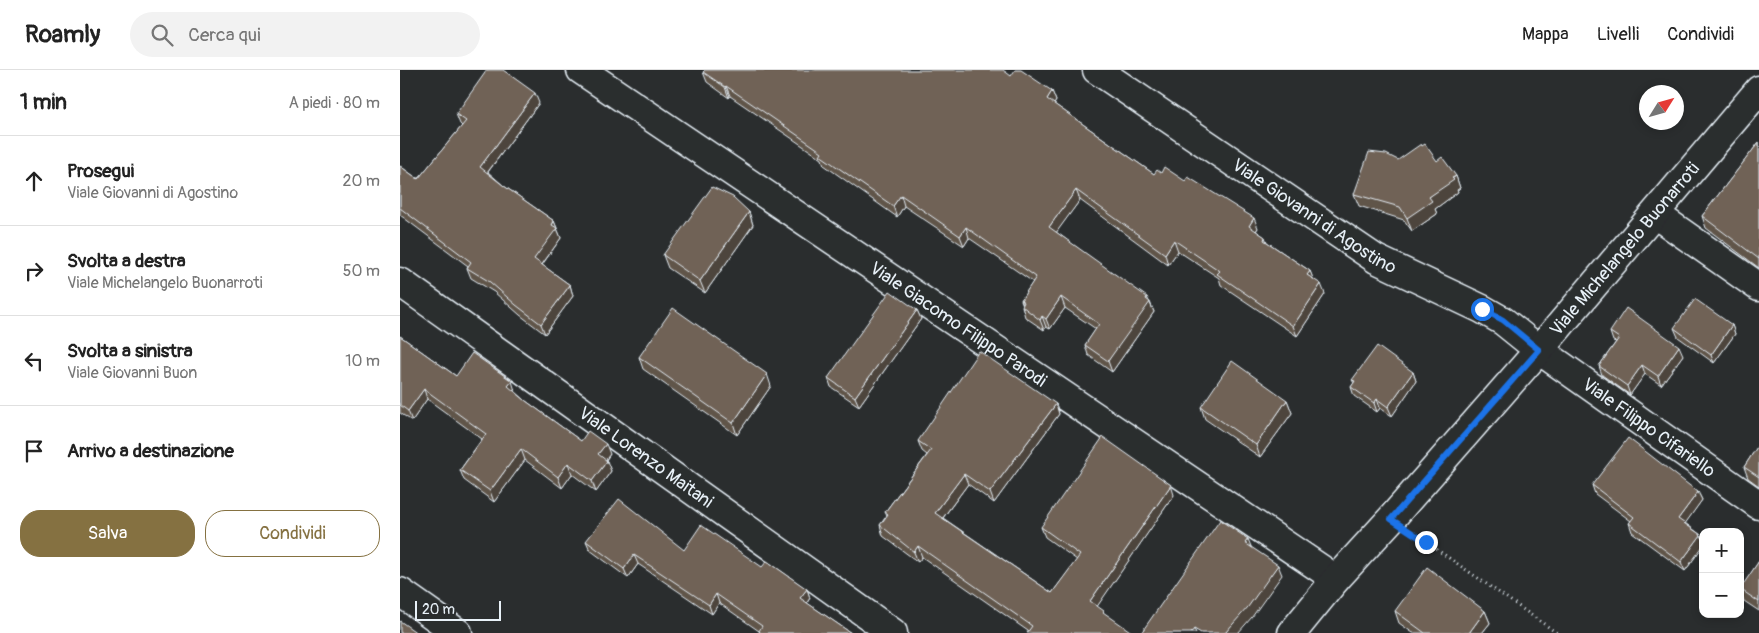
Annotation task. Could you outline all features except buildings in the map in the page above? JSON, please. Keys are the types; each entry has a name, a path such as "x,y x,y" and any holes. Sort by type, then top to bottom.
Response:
{"street":[{"name":"Viale Giacomo Filippo Parodi","path":"581,70 1336,579"},
{"name":"Viale Giovanni di Agostino","path":"1097,70 1376,259 1496,316 1539,350"},
{"name":"Viale Michelangelo Buonarroti","path":"1292,633 1336,579 1539,350 1759,90"},
{"path":"1654,214 1759,287"},
{"name":"Viale Lorenzo Maitani","path":"400,282 893,633"},
{"name":"Viale Filippo Cifariello","path":"1539,350 1759,505"},
{"path":"400,592 458,633"}],"path":[{"path":"1391,519 1557,633"}],"route":[{"path":"1426,542 1391,519 1539,350 1503,320 1482,309"}]}
